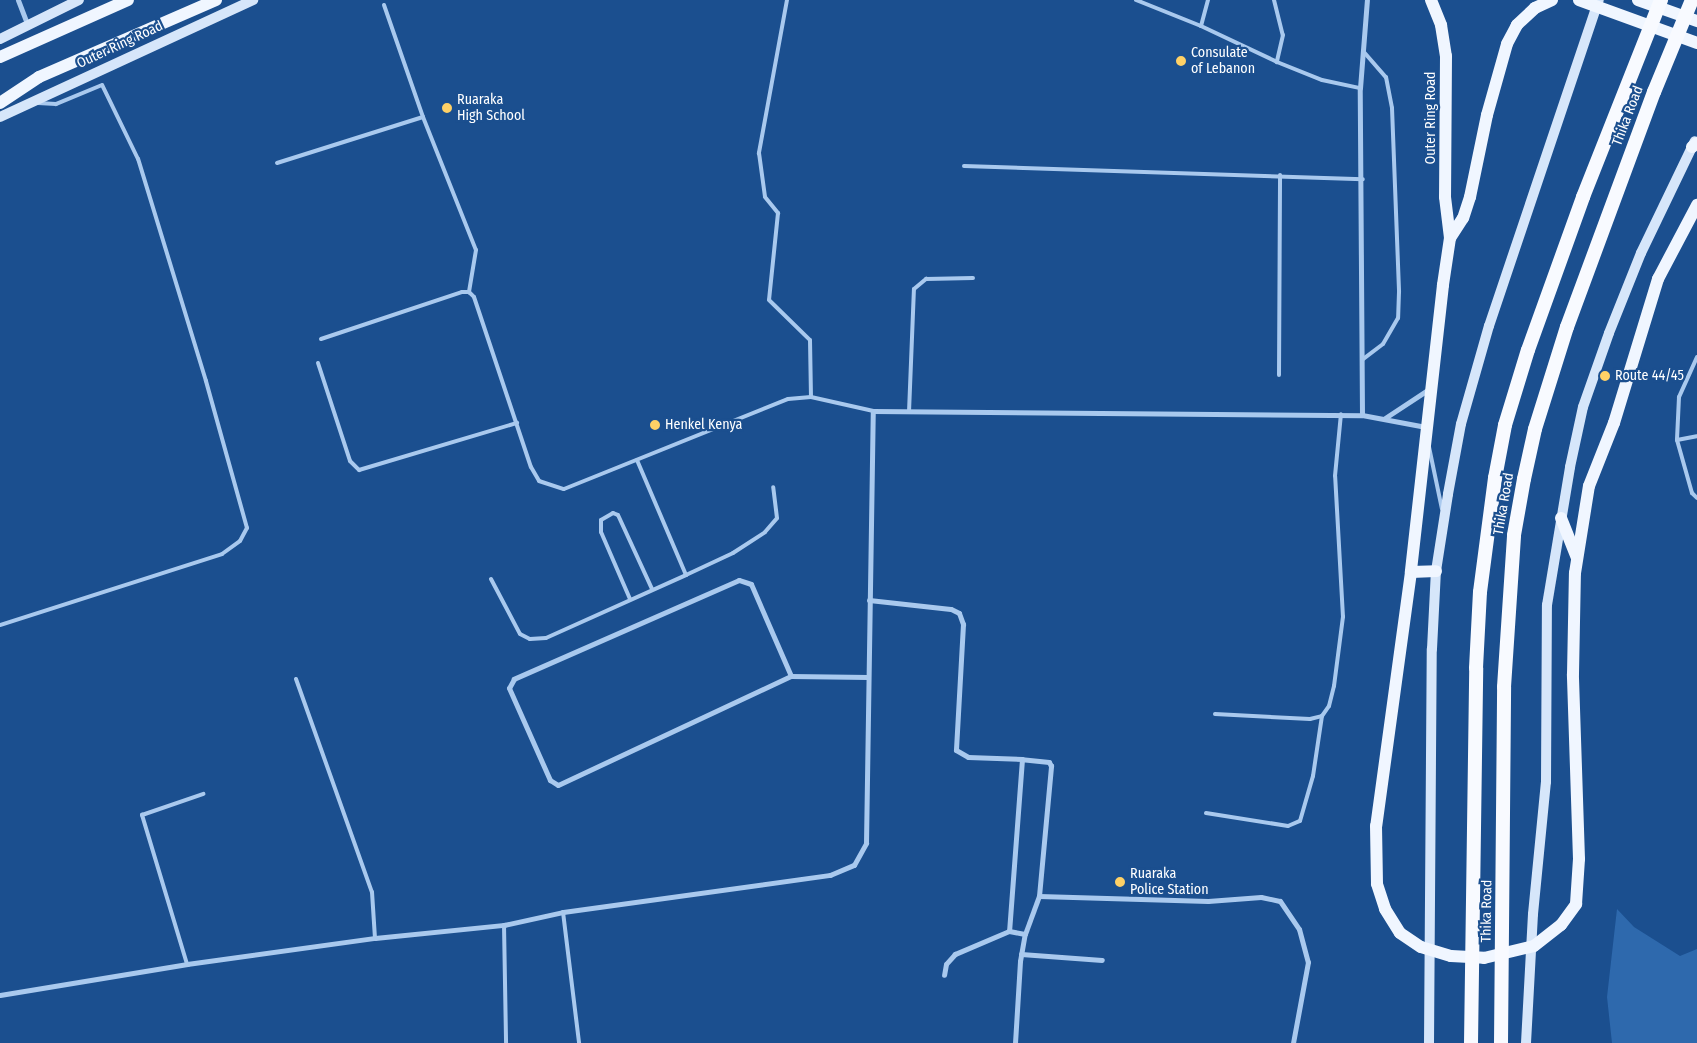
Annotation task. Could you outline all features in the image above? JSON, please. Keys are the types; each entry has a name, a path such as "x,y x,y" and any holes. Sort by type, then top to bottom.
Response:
{"highway":[{"name":"Thika Road","path":"1471,1043 1476,668 1480,592 1495,478 1505,425 1528,350 1587,188 1662,0"},
{"name":"Thika Road","path":"1501,1043 1504,687 1514,535 1524,479 1535,429 1567,327 1654,92 1692,0"}],"main road":[{"path":"0,39 27,23 79,0"},
{"path":"0,57 128,0"},
{"name":"Outer Ring Road","path":"0,103 40,77 216,0"},
{"name":"Outer Ring Road","path":"0,117 253,0"},
{"name":"Outer Ring Road","path":"1431,0 1440,25 1446,56 1445,197 1450,238"},
{"path":"1552,0 1534,8 1517,25 1508,44 1487,115 1470,197 1463,218 1450,238 1411,572 1376,826 1377,884 1385,909 1400,933 1422,948 1452,956 1484,958 1534,946 1568,917 1576,904 1578,860 1573,674 1577,558 1589,486 1614,423 1658,279 1697,206"},
{"path":"1580,0 1697,43"},
{"path":"1429,1043 1432,649 1436,571 1443,526 1461,424 1489,326 1599,0"},
{"path":"1638,0 1697,21"},
{"path":"1526,1043 1546,782 1548,605 1561,518 1583,407 1595,370 1641,253 1695,142"},
{"path":"1561,518 1577,558"},
{"path":"1411,572 1436,571"}],"street":[{"path":"18,0 27,23"},
{"path":"1362,415 1363,180 1360,88 1367,0"},
{"path":"1385,418 1431,388"},
{"path":"0,995 186,964 376,938 504,925 563,912 830,875 854,865 866,843 873,411 1341,414 1385,418 1426,433"},
{"path":"791,676 751,584 739,580 514,679 510,688 550,780 558,785 791,676 868,677"},
{"path":"870,600 951,609 959,613 963,624 956,750 968,757 1022,759 1049,762 1051,766 1039,896 1025,934 1021,954 1015,1043"},
{"path":"1009,931 1022,759"},
{"path":"1039,896 1208,900 1260,897 1280,901 1299,929 1308,962 1293,1043"},
{"path":"944,975 946,964 955,954 1009,931 1025,934"},
{"path":"1021,954 1102,960"}],"lane":[{"path":"787,0 759,153 764,197 778,213 769,300 810,340 811,397"},
{"path":"1136,0 1322,80 1360,88"},
{"path":"1200,26 1208,0"},
{"path":"1274,0 1283,35 1277,62"},
{"path":"384,5 423,117 476,250 469,292"},
{"path":"1363,51 1386,77 1392,108 1399,292 1398,318 1383,344 1363,359"},
{"path":"0,624 222,554 240,541 247,528 206,381 138,159 102,85 56,104 30,103"},
{"path":"277,163 423,117"},
{"path":"964,166 1280,175 1363,180"},
{"path":"1279,375 1280,175"},
{"path":"909,412 914,289 926,279 973,278"},
{"path":"322,339 462,292 469,292 474,297 531,467 539,481 554,488 564,489 769,405 811,397 873,411"},
{"path":"1697,357 1679,397 1677,440 1692,493 1697,498"},
{"path":"318,363 350,461 359,470 517,423"},
{"path":"1206,813 1288,826 1300,820 1313,776 1322,716 1334,686 1343,618 1335,476 1341,414"},
{"path":"1426,433 1436,470 1443,526"},
{"path":"1677,440 1697,436"},
{"path":"637,460 686,576"},
{"path":"491,578 520,634 530,640 546,638 733,553 764,532 777,518 773,487"},
{"path":"630,599 601,532 601,520 613,513 621,522 652,589"},
{"path":"296,679 372,892 376,938"},
{"path":"1215,714 1310,719 1322,716"},
{"path":"186,964 142,815 204,794"},
{"path":"563,912 579,1043"},
{"path":"504,925 506,1043"},
{"path":"1526,1029 1532,1043"}],"shaded area":[{"path":"1617,909 1634,927 1680,956 1697,949 1697,1043 1612,1043 1607,997"}],"place":[{"name":"Consulate of Lebanon","path":"1181,61"},
{"name":"Ruaraka High School","path":"447,108"},
{"name":"Route 44/45","path":"1605,376"},
{"name":"Henkel Kenya","path":"655,425"},
{"name":"Ruaraka Police Station","path":"1120,882"}]}
